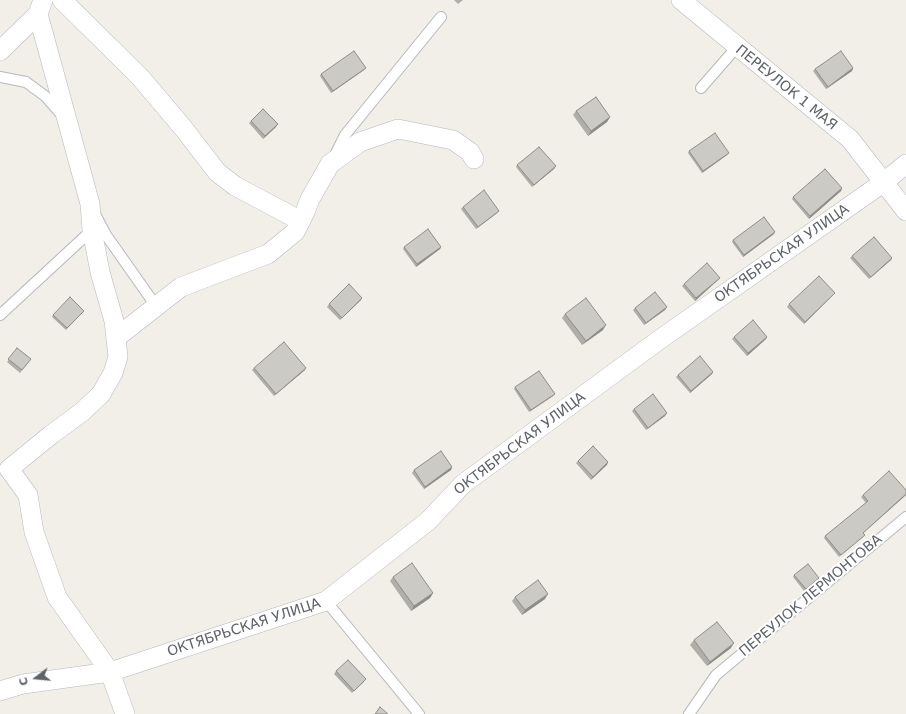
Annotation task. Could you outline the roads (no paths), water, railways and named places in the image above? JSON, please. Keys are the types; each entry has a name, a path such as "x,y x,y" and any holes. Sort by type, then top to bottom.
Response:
{"street":[{"path":"62,0 140,77 184,129 217,172 235,186 301,221"},
{"name":"ПЕРЕУЛОК 1 МАЯ","path":"681,0 736,48 850,139 884,182"},
{"path":"0,51 40,7"},
{"path":"40,7 67,122 90,204 92,230 100,272 114,321 117,337 118,357 113,373 101,394 82,412 52,434 5,474 28,495 34,532 57,597 110,672 125,714"},
{"path":"117,337 181,287 268,254 295,232 310,199 330,164 360,142 398,129 453,140 470,152 474,159"},
{"name":"ОКТЯБРЬСКАЯ УЛИЦА","path":"0,691 23,684 110,672 326,601 428,521 470,480 658,340 884,182 906,164"},
{"path":"884,182 906,210"}],"lane":[{"path":"330,164 345,136 441,18"},
{"path":"701,88 736,48"},
{"path":"0,77 26,82 56,106 67,122"},
{"path":"90,204 106,235 156,306"},
{"path":"0,315 92,230"},
{"name":"ПЕРЕУЛОК ЛЕРМОНТОВА","path":"689,714 716,675 906,517"},
{"path":"326,601 419,714"}]}
